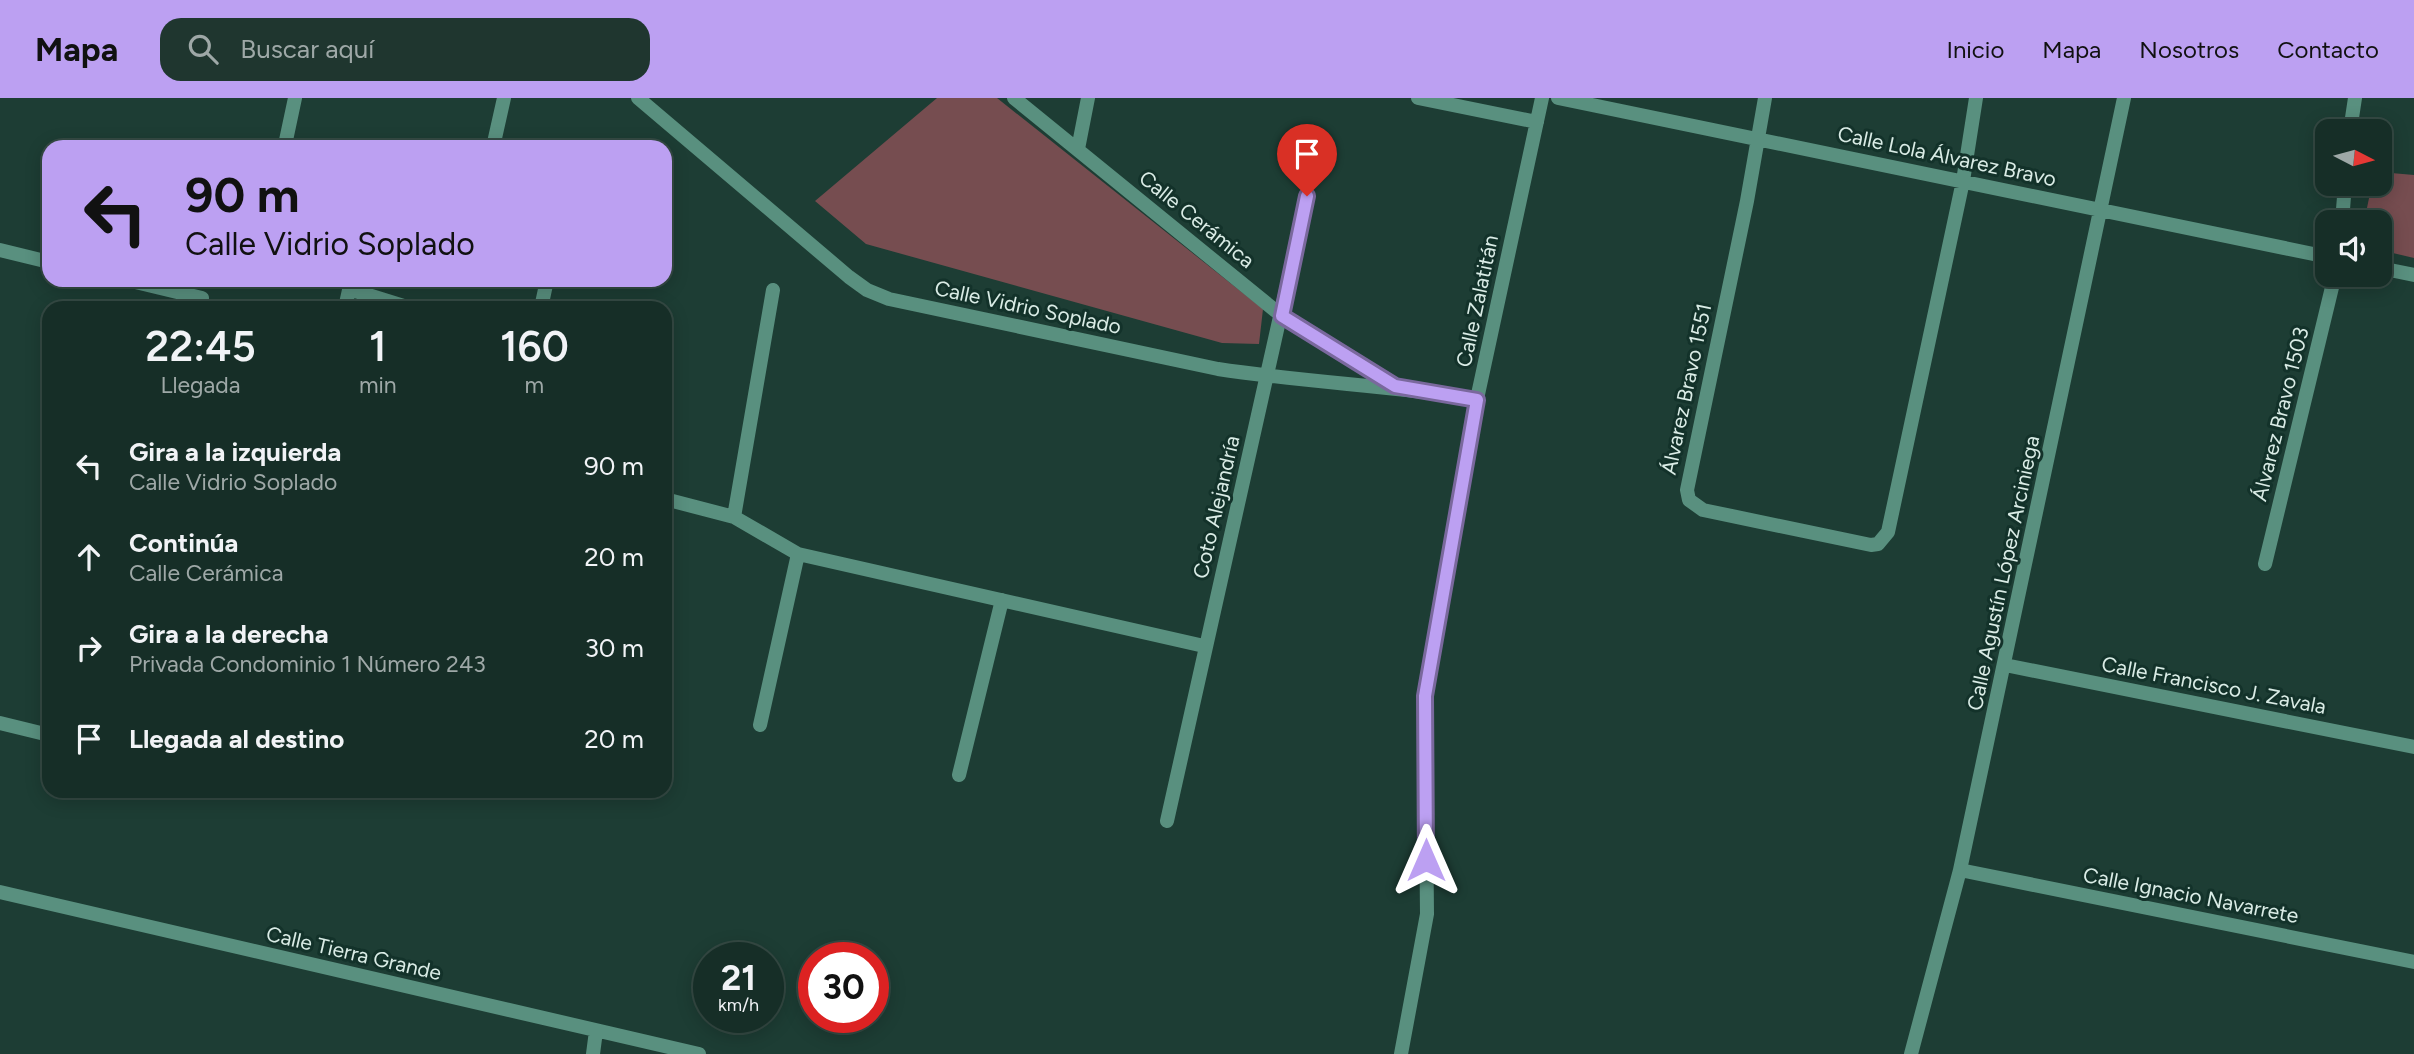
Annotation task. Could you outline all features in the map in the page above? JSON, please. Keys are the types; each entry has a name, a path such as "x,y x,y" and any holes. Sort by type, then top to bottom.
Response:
{"street":[{"path":"286,140 295,98"},
{"path":"495,140 504,98"},
{"name":"Calle Vidrio Soplado","path":"638,98 867,290 889,299 1218,369 1268,377 1395,386 1477,400"},
{"name":"Calle Cerámica","path":"1014,98 1282,316 1395,386"},
{"path":"1078,149 1088,98"},
{"path":"1418,98 1536,122"},
{"name":"Calle Zalatitán","path":"1401,1054 1427,914 1425,696 1477,400 1542,98"},
{"name":"Calle Lola Álvarez Bravo","path":"1558,98 2315,254"},
{"path":"1758,139 1765,98"},
{"path":"1964,181 1976,98"},
{"name":"Calle Agustín López Arciniega","path":"1911,1054 1959,870 2005,664 2124,98"},
{"path":"2352,119 2356,98"},
{"name":"Álvarez Bravo 1551","path":"1758,139 1688,482 1689,500 1703,510 1871,545 1878,544 1888,532 1964,181"},
{"name":"Coto Alejandría","path":"1167,821 1204,646 1282,316 1307,196"},
{"path":"0,250 42,259"},
{"path":"2392,270 2414,275"},
{"path":"156,287 202,298"},
{"path":"355,287 392,301"},
{"name":"Álvarez Bravo 1503","path":"2265,564 2332,287"},
{"path":"734,517 773,290"},
{"path":"672,501 734,517 798,554 1204,646"},
{"path":"760,725 798,554"},
{"path":"959,775 1002,600"},
{"name":"Calle Francisco J. Zavala","path":"2005,664 2414,747"},
{"path":"0,723 42,733"},
{"name":"Calle Ignacio Navarrete","path":"1959,870 2414,962"},
{"name":"Calle Tierra Grande","path":"0,892 699,1054"},
{"path":"593,1054 596,1031"}],"shaded area":[{"path":"937,98 997,98 1263,309 1259,344 1222,343 866,244 815,201"},
{"path":"2392,173 2414,175 2414,258 2392,253 2392,210 2367,210 2369,196 2392,196"}],"route":[{"path":"1307,196 1282,316 1395,386 1477,400 1425,696 1426,860"}]}
